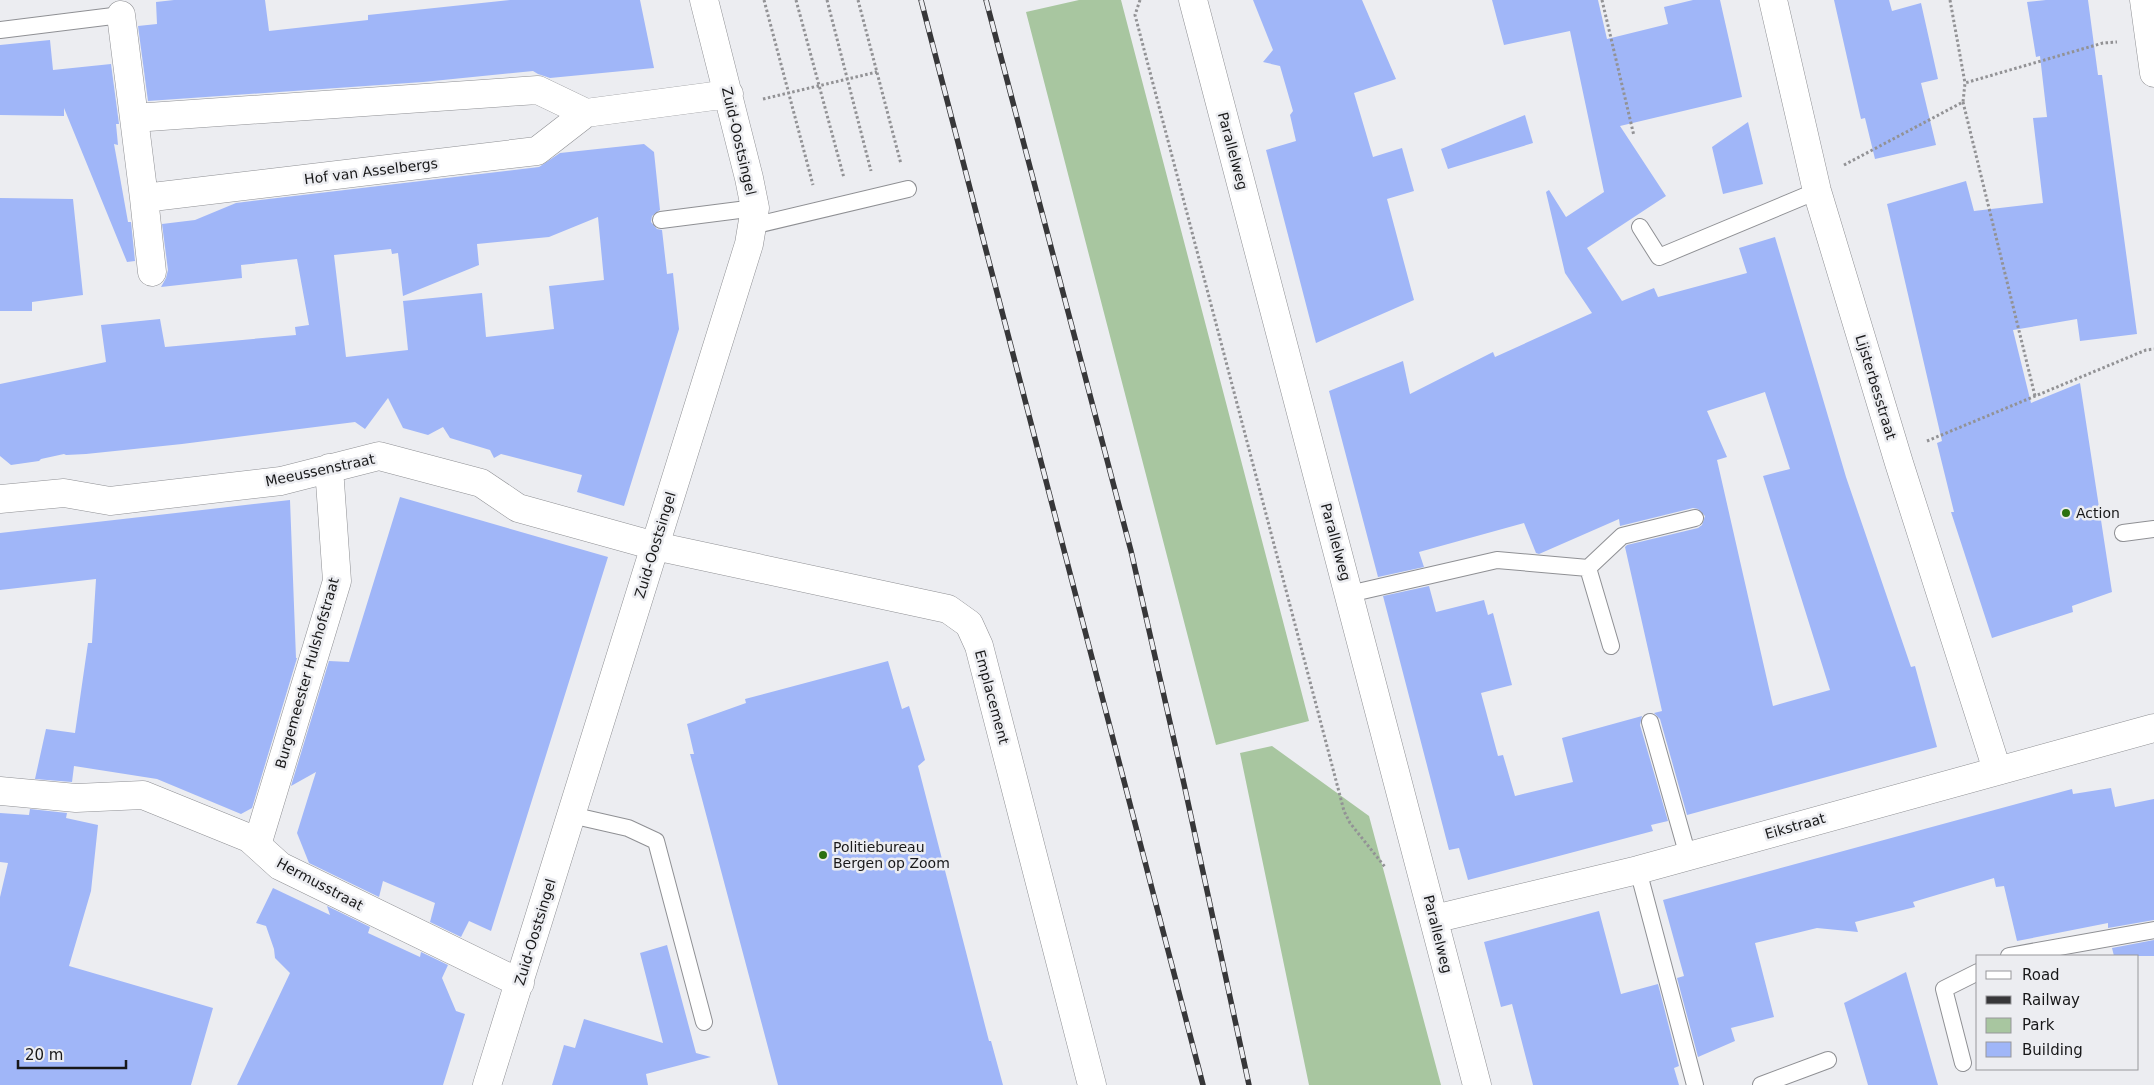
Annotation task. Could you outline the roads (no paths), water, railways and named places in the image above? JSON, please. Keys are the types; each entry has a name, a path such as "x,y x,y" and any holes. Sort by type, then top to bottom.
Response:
{"street":[{"name":"Zuid-Oostsingel","path":"487,1085 749,244 753,217 731,100 704,0"},
{"name":"Parallelweg","path":"1193,0 1476,1085"},
{"name":"Lijsterbesstraat","path":"1773,0 1816,186 1896,451 1997,770"},
{"path":"2144,0 2154,73"},
{"path":"121,15 152,272"},
{"path":"134,118 538,90 586,113 731,100"},
{"name":"Hof van Asselbergs","path":"144,198 537,151 586,113"},
{"name":"Meeussenstraat","path":"0,499 64,493 110,501 281,480 379,456 481,483 518,508 655,546"},
{"name":"Burgemeester Hulshofstraat","path":"257,845 337,581 329,468"},
{"name":"Emplacement","path":"655,546 948,609 969,624 979,646 1092,1085"},
{"name":"Eikstraat","path":"1434,919 1638,870 2154,728"},
{"name":"Hermusstraat","path":"0,792 76,798 143,795 248,838 280,866 520,983"}],"lane":[{"path":"0,30 121,15"},
{"path":"1640,226 1659,257 1816,186"},
{"path":"661,220 753,217 819,209 908,189"},
{"path":"1349,594 1497,560 1588,568 1622,536 1695,518"},
{"path":"2123,533 2154,529"},
{"path":"1588,568 1611,646"},
{"path":"1650,722 1688,856"},
{"path":"571,815 628,828 656,841 704,1022"},
{"path":"1638,870 1695,1085"},
{"path":"2014,955 2154,930"},
{"path":"1963,1063 1944,989 1976,973"},
{"path":"1761,1085 1828,1060"}],"railway":[{"path":"921,0 1203,1085"},
{"path":"986,0 1131,551 1249,1085"}],"place":[{"name":"Action","path":"2066,513"},
{"name":"Politiebureau Bergen op Zoom","path":"823,855"}]}
